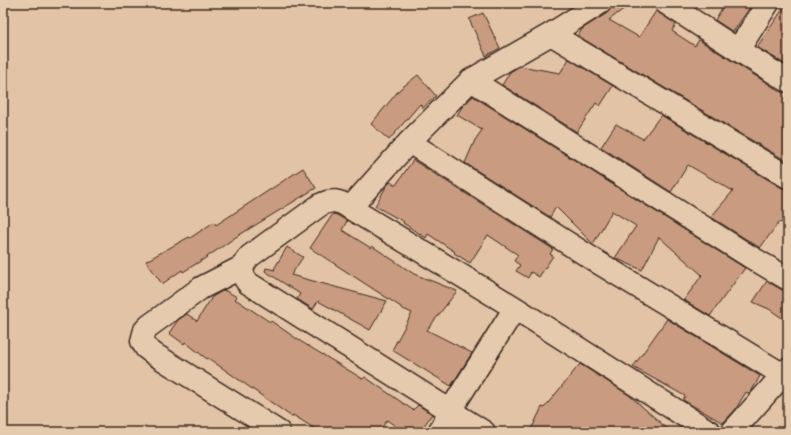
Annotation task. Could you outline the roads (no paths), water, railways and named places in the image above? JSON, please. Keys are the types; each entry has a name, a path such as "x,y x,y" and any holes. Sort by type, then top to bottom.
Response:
{"street":[{"path":"350,208 410,142 471,80 551,34 600,3"},
{"path":"666,3 788,81"},
{"path":"738,50 768,3"},
{"path":"551,34 788,177"},
{"path":"471,80 749,256 788,279"},
{"path":"410,142 599,263 786,372 732,432"},
{"path":"279,432 154,354 146,348 142,341 145,330 149,326 201,288 242,267 250,256 327,202 338,201 515,308 710,432"},
{"path":"242,267 243,276 248,284 484,432"},
{"path":"439,432 450,411 515,308"}]}
